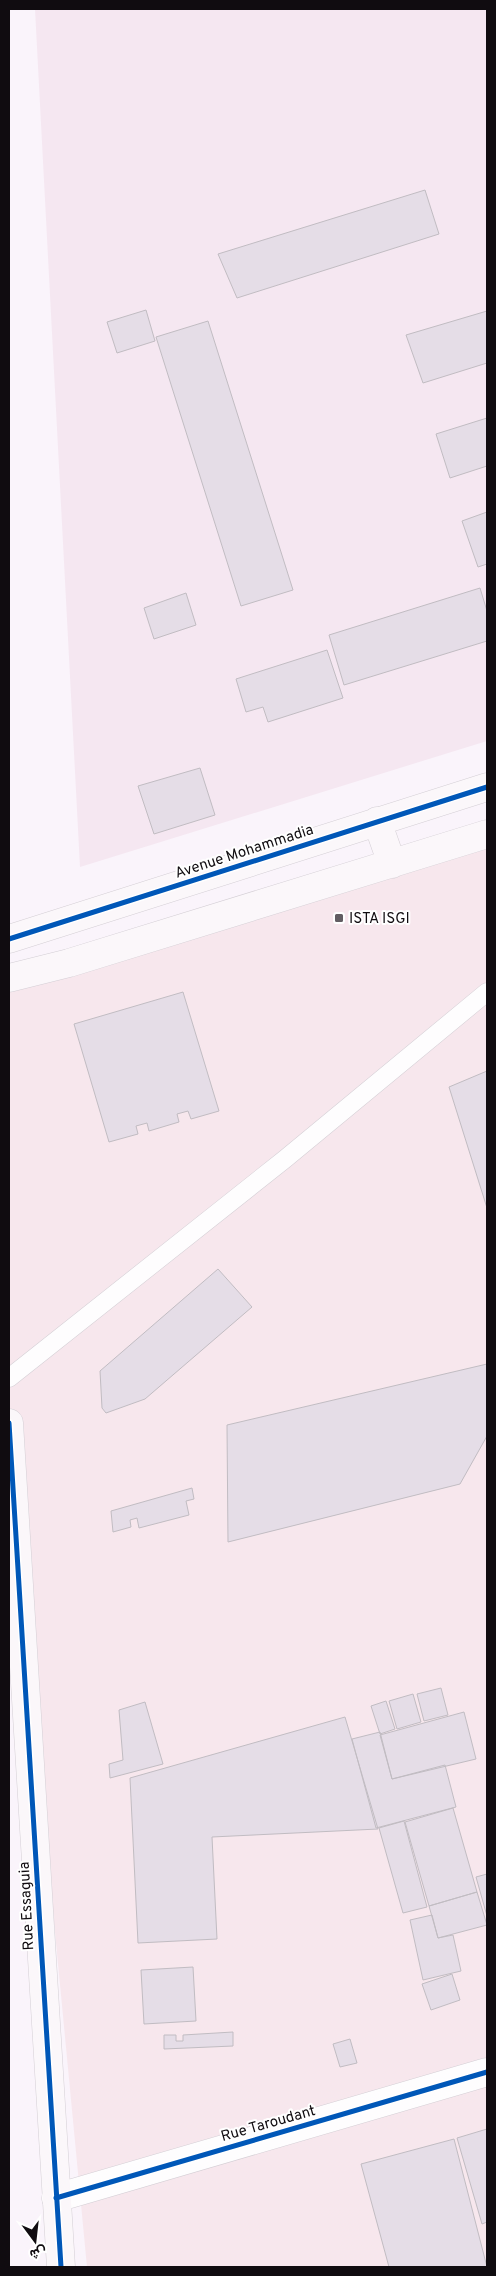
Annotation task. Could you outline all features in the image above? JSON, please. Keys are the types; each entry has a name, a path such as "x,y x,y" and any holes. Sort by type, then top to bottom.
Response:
{"street":[{"name":"Avenue Mohammadia","path":"9,939 487,787"},
{"path":"377,821 392,864"},
{"path":"9,978 69,963 487,834"},
{"name":"Rue Essaguia","path":"9,1423 60,2267"},
{"name":"Rue Taroudant","path":"56,2198 487,2072"}],"lane":[{"path":"9,1378 285,1159 487,992"}],"shaded area":[{"path":"35,9 487,9 487,741 80,867"},
{"path":"487,843 487,2267 87,2267 9,1451 9,990"}],"building":[{"path":"425,190 439,234 237,298 218,254"},
{"path":"146,310 155,341 117,353 107,322"},
{"path":"487,311 487,363 423,383 406,335"},
{"path":"208,321 293,590 241,606 156,337"},
{"path":"487,418 487,466 450,478 436,434"},
{"path":"487,512 487,564 478,567 462,521"},
{"path":"480,588 487,611 487,641 344,685 329,635"},
{"path":"186,593 196,625 154,639 144,608"},
{"path":"327,650 343,698 268,722 263,707 246,712 236,679"},
{"path":"200,768 215,815 154,834 138,786"},
{"path":"183,992 219,1111 191,1119 188,1111 177,1114 179,1122 149,1131 147,1123 136,1126 138,1134 109,1142 74,1024"},
{"path":"487,1071 487,1208 449,1087"},
{"path":"218,1269 252,1307 145,1399 106,1413 102,1408 100,1371"},
{"path":"487,1364 487,1436 460,1484 228,1542 227,1425"},
{"path":"192,1488 194,1499 186,1501 189,1515 139,1528 137,1518 130,1520 131,1527 113,1532 111,1511"},
{"path":"441,1688 448,1715 424,1721 417,1694"},
{"path":"413,1694 421,1722 397,1729 389,1701"},
{"path":"386,1701 395,1729 380,1734 371,1706"},
{"path":"145,1702 163,1764 110,1778 109,1764 123,1760 119,1710"},
{"path":"464,1712 476,1759 392,1779 380,1735"},
{"path":"345,1717 378,1829 212,1837 217,1939 138,1943 130,1778"},
{"path":"380,1732 392,1779 445,1765 456,1807 376,1828 352,1739"},
{"path":"453,1808 477,1892 429,1906 405,1822"},
{"path":"404,1821 427,1907 403,1913 379,1828"},
{"path":"487,1874 487,1916 476,1877"},
{"path":"477,1892 487,1925 438,1938 429,1906"},
{"path":"432,1915 438,1938 453,1935 461,1971 423,1980 410,1920"},
{"path":"193,1967 196,2021 144,2024 141,1970"},
{"path":"452,1974 460,2000 431,2010 422,1984"},
{"path":"233,2032 233,2046 164,2049 164,2035 176,2035 176,2041 183,2041 183,2035"},
{"path":"350,2039 357,2063 340,2067 333,2044"},
{"path":"487,2129 487,2222 482,2224 457,2138"},
{"path":"454,2139 487,2267 389,2267 361,2164"}],"cycle path":[{"path":"9,939 487,787"},
{"path":"9,1423 61,2267"},
{"path":"56,2198 487,2072"}],"place":[{"name":"ISTA ISGI","path":"339,918"}]}
